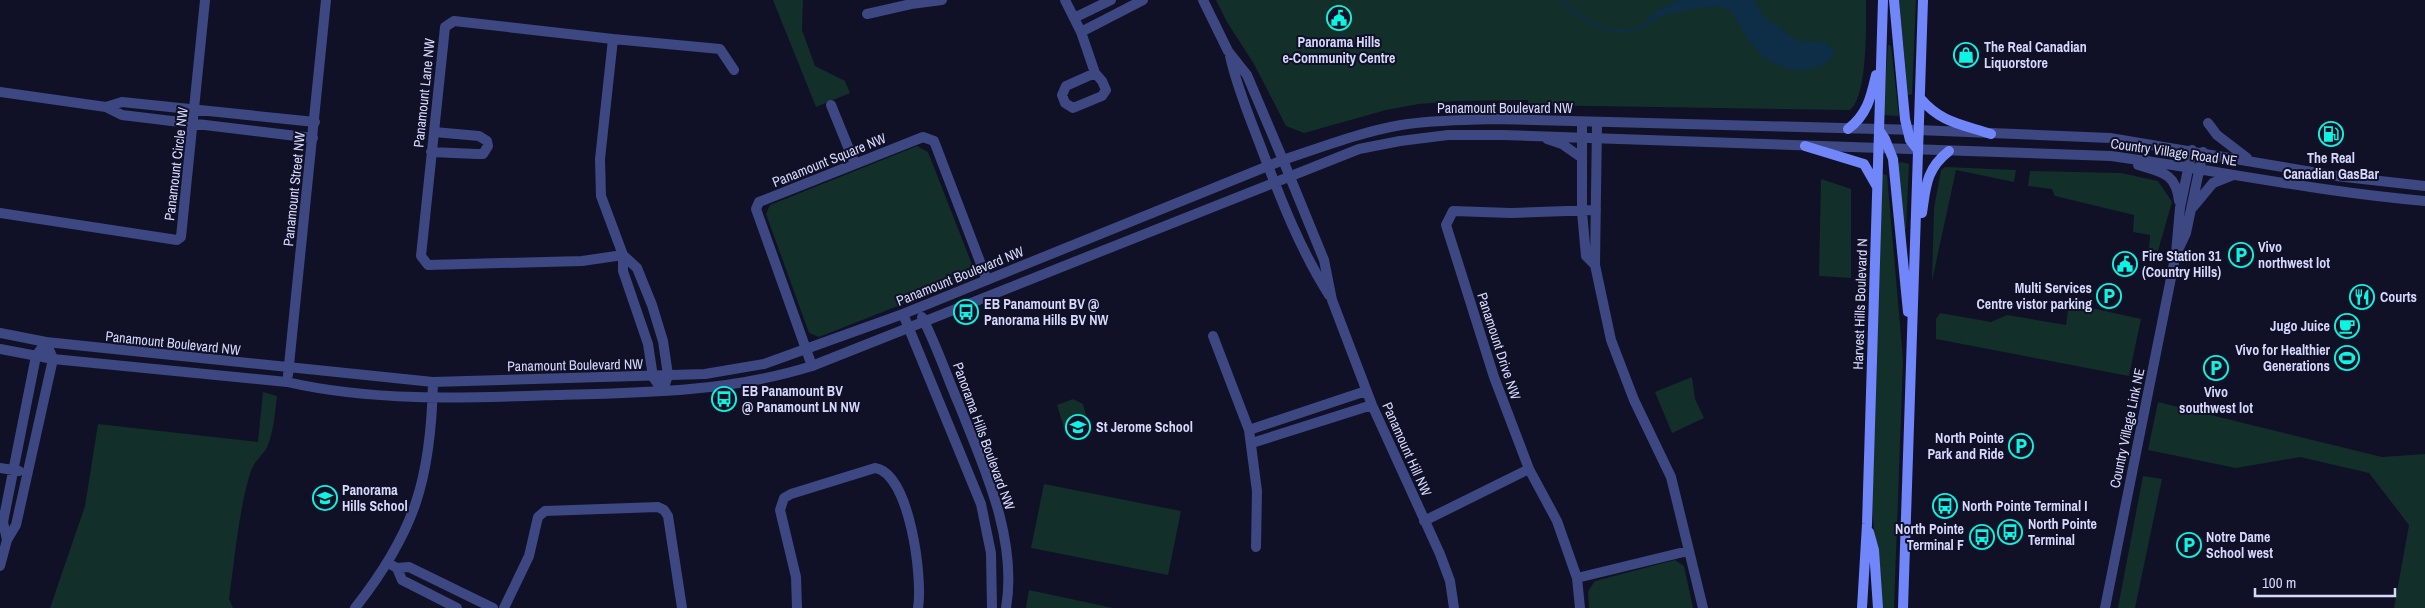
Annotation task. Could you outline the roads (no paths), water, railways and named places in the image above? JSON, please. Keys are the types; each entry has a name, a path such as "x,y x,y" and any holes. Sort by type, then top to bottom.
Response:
{"main road":[{"name":"Harvest Hills Boulevard N","path":"1862,608 1867,524 1878,187 1884,148 1879,130 1883,0"},
{"path":"1894,0 1913,130"},
{"path":"1903,608 1917,149 1910,140 1920,98 1923,0"},
{"path":"1848,129 1857,122 1866,109 1881,55"},
{"path":"1920,98 1934,114 1991,134"},
{"path":"1805,146 1864,164 1878,187"},
{"path":"1884,148 1893,159 1912,350"},
{"path":"1915,256 1928,176 1936,162 1949,151"},
{"path":"1867,524 1874,550 1878,608"}],"street":[{"name":"Panamount Circle NW","path":"0,213 176,240 181,237 206,0"},
{"name":"Panamount Street NW","path":"287,382 326,0"},
{"path":"868,14 911,4 942,0"},
{"path":"1065,0 1078,25 1095,74"},
{"path":"1078,25 1111,0"},
{"path":"1078,25 1144,0"},
{"name":"Panamount Hill NW","path":"1203,0 1228,51 1247,75 1283,160 1324,260 1332,300 1366,391 1450,582 1454,608"},
{"name":"Panamount Lane NW","path":"622,255 582,261 428,265 421,256 446,27 454,21 720,49 734,70"},
{"path":"613,39 600,168 601,196 622,255 623,272 648,344 654,377 663,391"},
{"name":"Panamount Hill NW","path":"1228,51 1235,80 1274,182 1308,263 1332,300"},
{"path":"0,92 106,107 122,115 313,138"},
{"path":"106,107 122,102 315,122"},
{"path":"832,105 855,164"},
{"name":"Panamount Boulevard NW","path":"0,333 46,342 288,369 433,382 705,374 764,364 806,350 903,314 1283,160 1345,139 1401,125 1446,120 1492,119 1913,130"},
{"path":"1582,122 1582,212 1586,256 1595,265"},
{"path":"1597,123 1597,255 1595,265 1611,340 1634,400 1671,477 1703,608"},
{"path":"2208,123 2217,135 2250,160"},
{"name":"Country Village Road NE","path":"1913,130 2110,138 2192,150 2336,176 2425,186"},
{"path":"432,152 483,154 488,146 487,141 479,136 434,132"},
{"name":"Panamount Boulevard NW","path":"0,349 53,359 287,382 310,387 432,397 663,391 735,385 776,377 812,366 1092,256 1289,175 1359,150 1400,141 1448,135 1542,136 1917,149"},
{"path":"1542,136 1562,144 1582,158"},
{"name":"Panamount Square NW","path":"812,366 756,209 759,202 923,138 934,141 987,280"},
{"name":"Country Village Road NE","path":"1917,149 2111,156 2188,166 2311,188 2425,201"},
{"name":"Country Village Link NE","path":"2105,608 2176,253 2180,208 2192,150"},
{"name":"Country Village Link NE","path":"2176,253 2186,233 2203,152"},
{"path":"2111,156 2163,173 2171,178 2177,188 2180,208"},
{"path":"2191,210 2212,183 2234,174"},
{"name":"Panamount Drive NW","path":"1580,608 1577,578 1557,521 1529,469 1494,377 1446,225 1453,212 1582,212 1596,210"},
{"path":"1085,240 1092,256"},
{"path":"622,255 637,268 664,341 668,376 663,391"},
{"path":"987,280 993,294"},
{"name":"Panorama Hills Boulevard NW","path":"918,308 997,503 1004,537 1006,608"},
{"name":"Panorama Hills Boulevard NW","path":"903,314 980,504 991,553 992,608"},
{"path":"1213,336 1249,430 1252,443 1257,491 1256,547"},
{"path":"7,540 3,522 36,356 46,342"},
{"path":"0,566 7,540 16,525 53,359 46,342"},
{"path":"355,608 392,565 421,491 430,439 433,382"},
{"path":"1249,430 1366,391"},
{"path":"1252,443 1372,405"},
{"path":"0,468 28,472"},
{"path":"797,608 796,577 780,510 784,498 791,494 875,468 884,469 891,477 914,537 920,594 918,608"},
{"path":"1424,521 1529,469"},
{"path":"504,608 529,556 538,517 545,511 658,508 664,510 668,516 682,608"},
{"path":"1577,578 1688,551"},
{"path":"392,565 402,580 457,608"},
{"path":"392,565 409,567 493,608"}],"water":[{"path":"1679,0 1754,0 1764,17 1798,41 1827,43 1835,52 1826,63 1814,68 1804,70 1790,69 1778,65 1768,60 1751,43 1731,11 1719,6 1666,14 1652,22 1646,20 1655,12"},
{"path":"1365,32 1372,36 1376,43 1374,47 1365,43 1361,34"}],"waterway":[{"path":"1560,0 1591,22 1615,30 1627,31 1639,28 1650,22"},
{"path":"1341,34 1347,43 1357,49 1366,44"}],"place":[{"name":"Panorama Hills e-Community Centre","path":"1339,18"},
{"name":"The Real Canadian Liquorstore","path":"1966,55"},
{"name":"The Real Canadian GasBar","path":"2331,134"},
{"name":"Vivo northwest lot","path":"2241,255"},
{"name":"Fire Station 31 (Country Hills)","path":"2125,264"},
{"name":"Multi Services Centre vistor parking","path":"2109,296"},
{"name":"Courts","path":"2362,297"},
{"name":"EB Panamount BV @ Panorama Hills BV NW","path":"966,312"},
{"name":"Jugo Juice","path":"2347,326"},
{"name":"Vivo for Healthier Generations","path":"2347,358"},
{"name":"Vivo southwest lot","path":"2216,368"},
{"name":"EB Panamount BV @ Panamount LN NW","path":"724,399"},
{"name":"St Jerome School","path":"1078,427"},
{"name":"North Pointe Park and Ride","path":"2021,446"},
{"name":"Panorama Hills School","path":"325,498"},
{"name":"North Pointe Terminal I","path":"1945,506"},
{"name":"North Pointe Terminal","path":"2010,532"},
{"name":"North Pointe Terminal F","path":"1982,537"},
{"name":"Notre Dame School west","path":"2189,545"}]}
